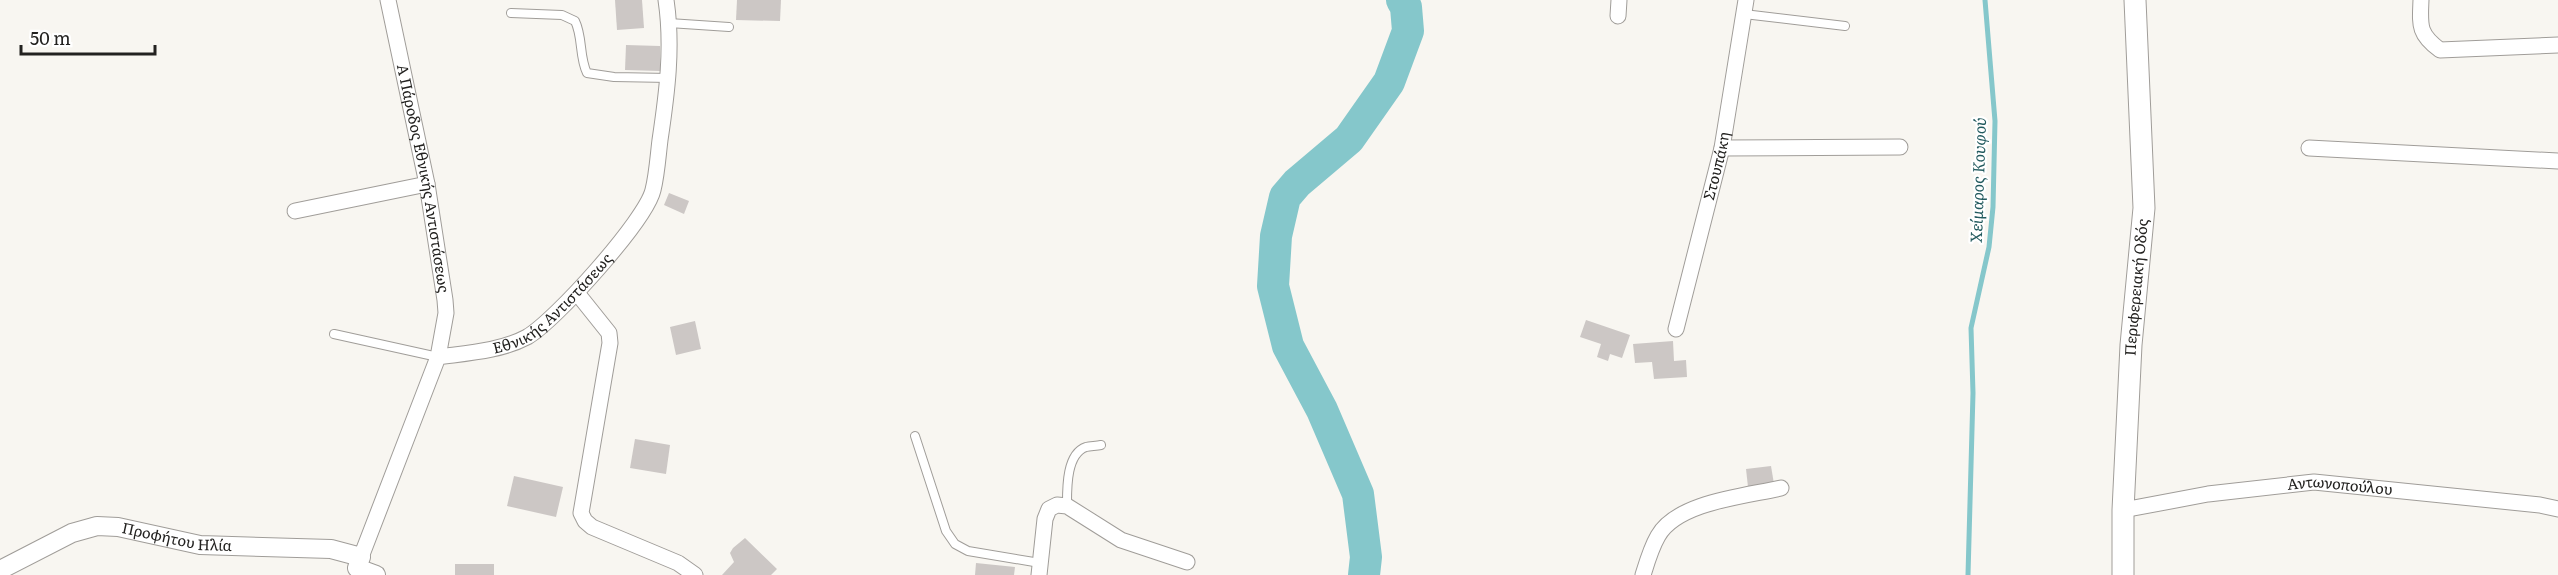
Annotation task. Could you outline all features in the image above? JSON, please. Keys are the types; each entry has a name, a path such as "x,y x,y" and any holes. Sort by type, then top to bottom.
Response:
{"main road":[{"name":"Περιφερειακή Οδός","path":"2123,575 2123,510 2131,345 2144,208 2135,0"}],"street":[{"name":"Α Πάροδος Εθνικής Αντιστάσεως","path":"388,0 427,184 446,300 446,313 438,357"},
{"name":"Εθνικής Αντιστάσεως","path":"438,357 500,346 527,337 577,293 639,217 653,191 669,78 669,22 666,0"},
{"path":"1618,16 1619,0"},
{"path":"2421,0 2420,25 2426,40 2440,50 2558,45"},
{"name":"Στουπάκη","path":"1676,329 1722,148 1745,7"},
{"path":"1722,148 1900,147"},
{"path":"2309,148 2558,161"},
{"path":"295,211 427,184"},
{"path":"577,293 609,333 610,343 581,513 592,527 678,563 695,575"},
{"path":"357,567 438,357"},
{"name":"Αντωνοπούλου","path":"2123,510 2208,494 2314,482 2558,508"},
{"path":"1643,575 1658,534 1677,517 1715,503 1781,488"},
{"path":"1040,569 1045,519 1050,509 1057,505 1067,506 1121,540 1187,562"},
{"name":"Προφήτου Ηλία","path":"0,570 72,533 97,526 118,527 200,545 331,549 357,567 376,575"}],"lane":[{"path":"1745,7 1845,26"},
{"path":"511,13 562,15 575,21 583,65 587,73 614,77 669,78"},
{"path":"669,22 729,27"},
{"path":"334,334 438,357"},
{"path":"915,436 946,531 955,544 968,551 1040,569"},
{"path":"1067,506 1067,483 1074,457 1084,447 1101,445"}],"building":[{"path":"615,0 642,0 644,28 617,30"},
{"path":"737,0 781,0 780,21 736,20"},
{"path":"626,45 660,46 660,71 625,70"},
{"path":"669,193 689,201 684,214 664,205"},
{"path":"1586,320 1630,335 1622,358 1610,354 1608,361 1597,357 1601,344 1580,337"},
{"path":"695,321 701,349 676,355 670,327"},
{"path":"1673,341 1674,361 1686,360 1687,377 1654,379 1652,362 1635,363 1633,344"},
{"path":"635,439 670,445 666,474 630,468"},
{"path":"1771,466 1774,484 1748,487 1746,469"},
{"path":"514,476 563,487 556,517 507,506"},
{"path":"745,538 777,569 771,575 722,575 734,562 730,553 733,548"},
{"path":"976,563 1015,567 1014,575 975,575"},
{"path":"455,564 494,564 494,575 455,575"}],"waterway":[{"path":"1364,575 1366,557 1358,494 1322,410 1288,346 1273,286 1276,236 1285,197 1297,183 1349,139 1389,82 1408,31 1406,7 1402,0"},
{"name":"Χείμαρος Κουφού","path":"1968,575 1973,393 1971,328 1989,247 1993,207 1995,121 1985,0"}]}
